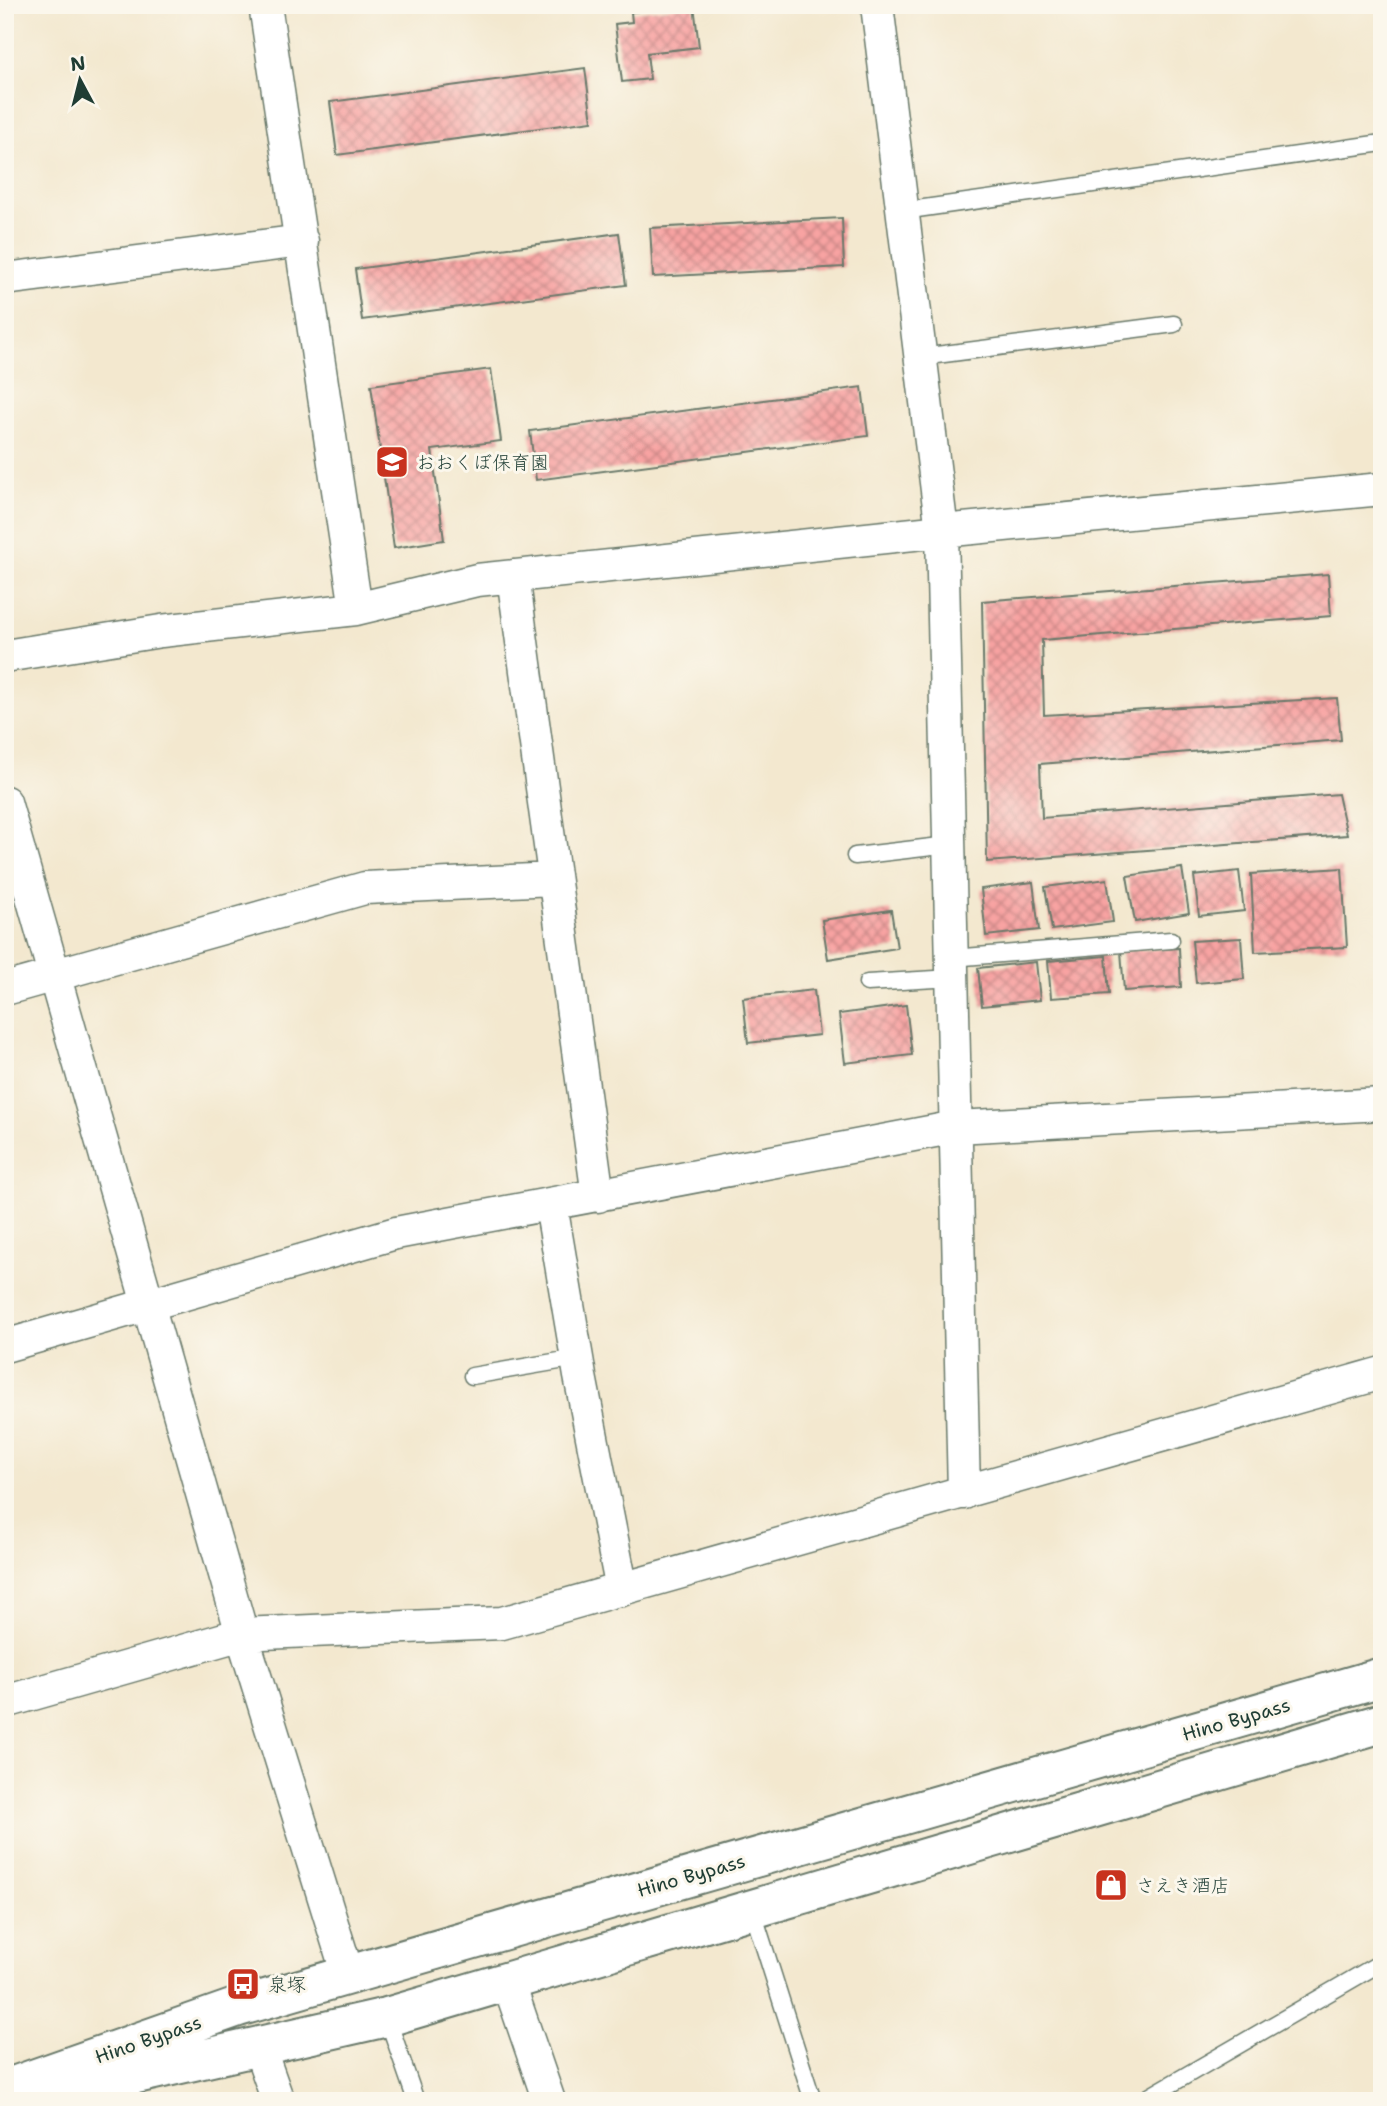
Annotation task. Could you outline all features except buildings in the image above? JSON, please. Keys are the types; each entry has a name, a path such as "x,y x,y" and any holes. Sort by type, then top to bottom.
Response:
{"highway":[{"name":"Hino Bypass","path":"5,2089 238,2007 1382,1677"},
{"name":"Hino Bypass","path":"18,2101 387,2017 1382,1723"}],"street":[{"path":"265,5 356,609"},
{"path":"877,5 942,531 964,1493"},
{"path":"5,279 302,241"},
{"path":"5,656 161,631 356,609 477,580 942,531 1382,489"},
{"path":"513,576 598,1196"},
{"path":"5,802 242,1634 348,1975"},
{"path":"5,989 365,888 554,878"},
{"path":"5,1346 396,1233 956,1127 1382,1104"},
{"path":"551,1205 577,1358 622,1590"},
{"path":"5,1702 242,1634 502,1623 1382,1373"},
{"path":"508,1981 549,2101"},
{"path":"259,2047 278,2101"}],"lane":[{"path":"903,211 1382,143"},
{"path":"921,357 1174,324"},
{"path":"855,856 949,845"},
{"path":"867,983 953,968 1171,940"},
{"path":"471,1376 577,1358"},
{"path":"752,1908 813,2101"},
{"path":"1142,2101 1382,1962"},
{"path":"387,2017 416,2101"}],"place":[{"name":"おおくぼ保育園","path":"392,462"},
{"name":"さえき酒店","path":"1111,1885"},
{"name":"泉塚","path":"243,1984"}]}
